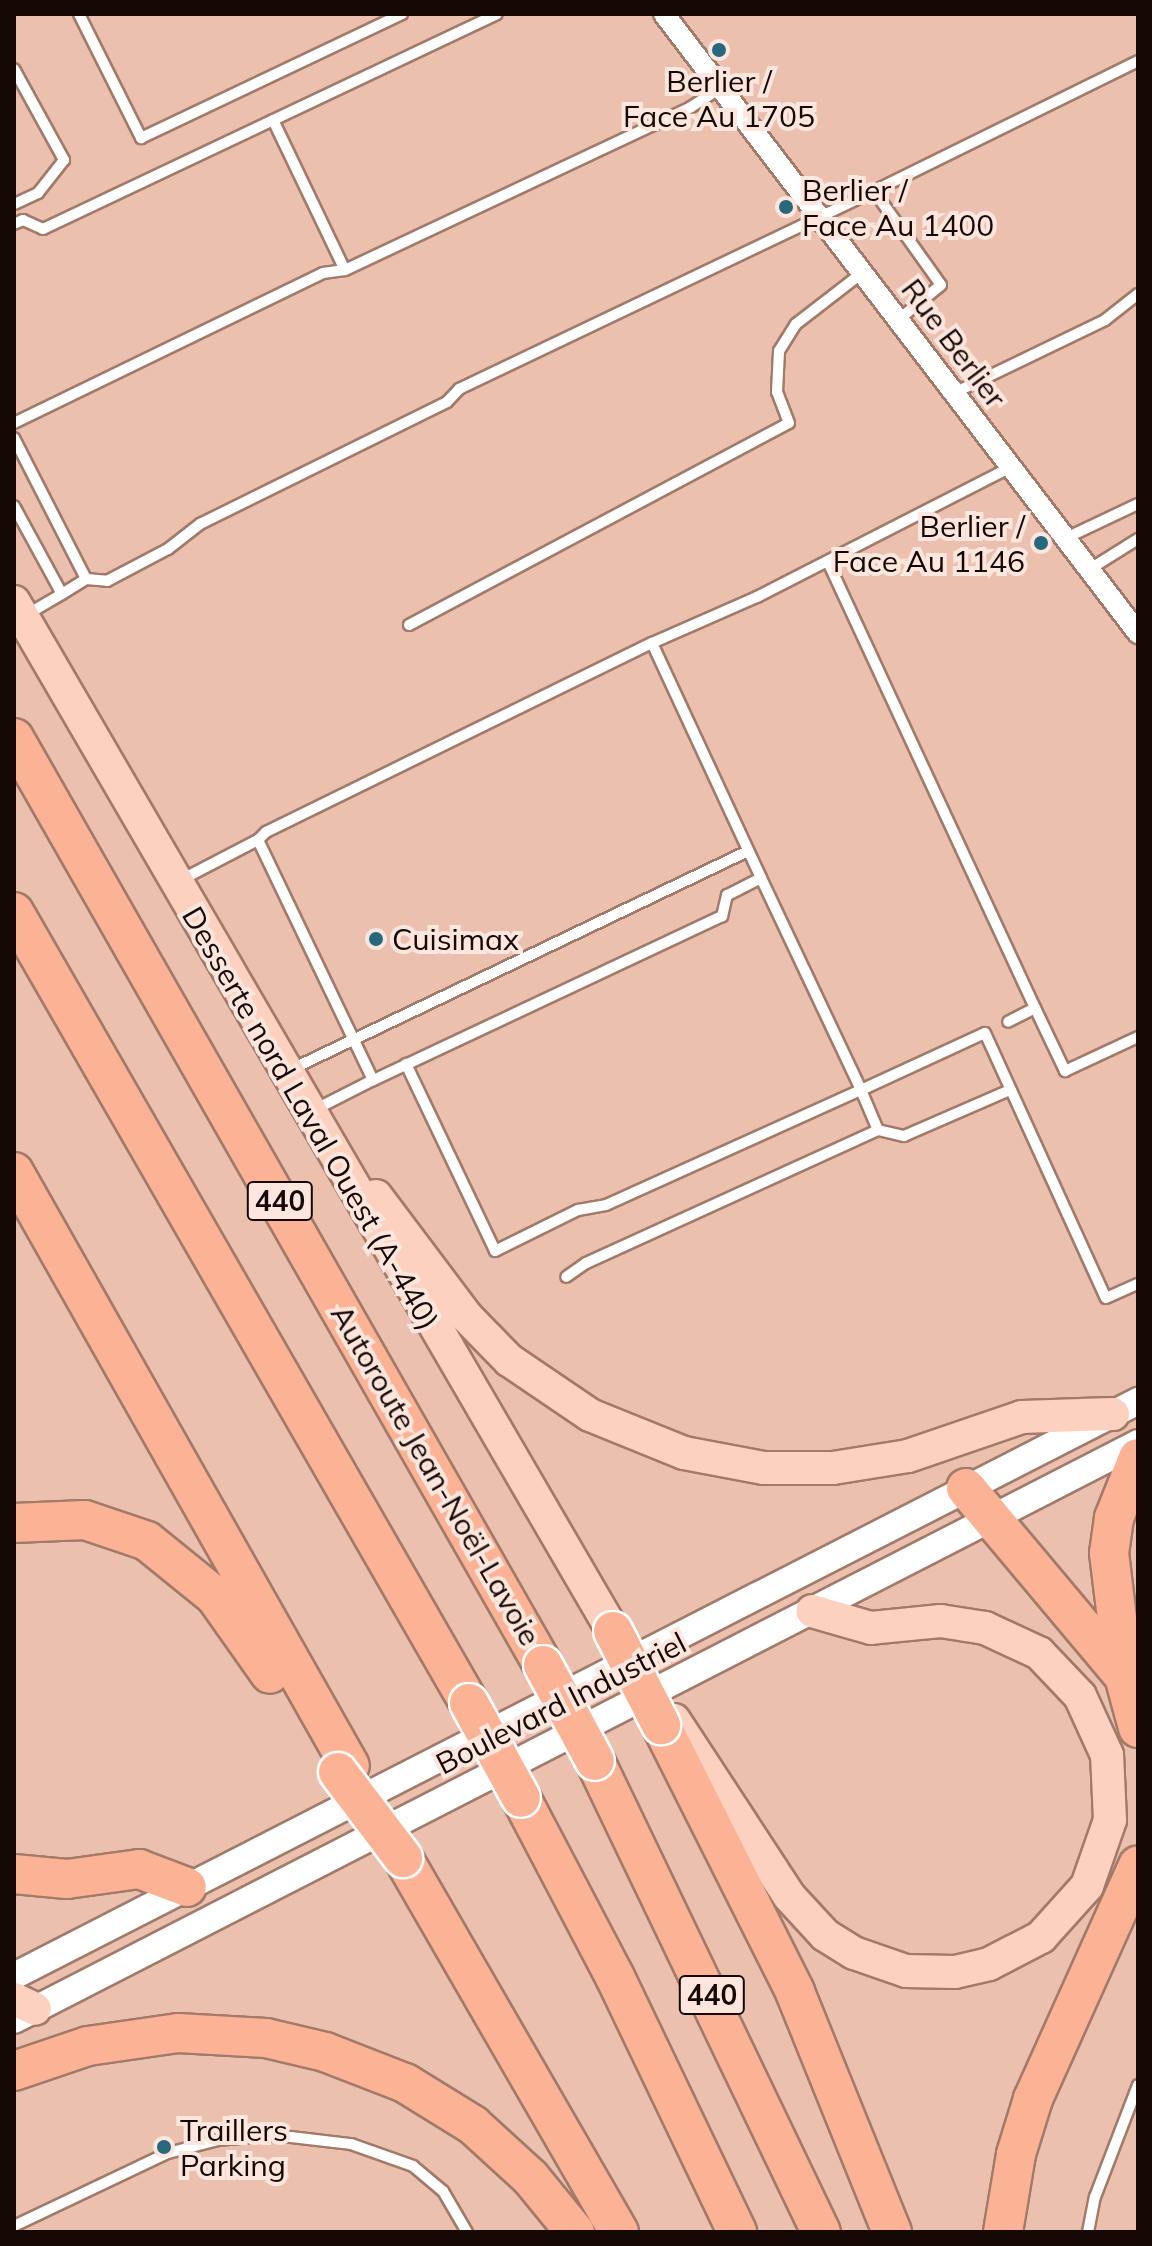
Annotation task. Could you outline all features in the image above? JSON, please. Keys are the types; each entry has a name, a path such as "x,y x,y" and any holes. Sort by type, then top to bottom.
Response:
{"highway":[{"name":"Autoroute Jean-Noël-Lavoie","path":"14,738 595,1761 821,2232"},
{"name":"440","path":"15,914 469,1703 615,1977 737,2232"},
{"path":"14,1172 344,1769"},
{"path":"1138,1458 1110,1535 1124,1676 1138,1728"},
{"path":"966,1488 1124,1676"},
{"path":"14,1523 45,1518 103,1523 136,1534 172,1557 228,1612 344,1769 403,1858 619,2232"},
{"path":"613,1631 668,1722 795,1992 892,2232"},
{"path":"1003,2232 1011,2175 1030,2108 1138,1865"},
{"path":"14,1874 67,1879 139,1869 187,1887"},
{"path":"14,2071 88,2046 164,2034 266,2038 325,2052 405,2083 463,2118 521,2167 575,2232"}],"main road":[{"name":"Desserte nord Laval Ouest (A-440)","path":"18,609 613,1631"},
{"path":"300,1097 458,1306 495,1347 558,1396 640,1439 734,1464 833,1468 908,1456 1022,1417 1125,1407"},
{"path":"668,1722 789,1896 825,1935 854,1953 906,1971 955,1972 999,1961 1041,1937 1087,1886 1110,1820 1107,1755 1080,1696 1039,1653 985,1628 941,1621 871,1628 812,1611"}],"street":[{"name":"Rue Berlier","path":"664,14 1138,633"},
{"name":"Boulevard Industriel","path":"14,1976 1125,1407"},
{"name":"Boulevard Industriel","path":"21,2010 1138,1443"}],"lane":[{"path":"79,14 141,138 402,14"},
{"path":"14,224 23,220 43,229 497,14"},
{"path":"18,609 62,594 86,579 107,581 168,549 200,524 447,402 459,389 820,218 1138,61"},
{"path":"14,69 64,160 38,193 14,204"},
{"path":"14,423 323,273 345,270 691,107 720,88"},
{"path":"273,120 345,270"},
{"path":"874,191 941,285 898,320"},
{"path":"409,625 789,423 777,392 779,351 796,324 862,273"},
{"path":"954,393 1105,320 1138,294"},
{"path":"14,438 86,579"},
{"path":"176,882 258,840 266,832 652,643 828,562 1011,467"},
{"path":"1066,538 1138,504"},
{"path":"14,506 62,594"},
{"path":"1090,569 1138,539"},
{"path":"828,562 1065,1071 1138,1037"},
{"path":"652,643 878,1130"},
{"path":"258,840 373,1080"},
{"path":"300,1097 353,1038 748,851"},
{"path":"300,1097 373,1080 722,916 727,895 761,878"},
{"path":"1008,1022 1035,1008"},
{"path":"406,1064 495,1251 578,1210 606,1205 985,1033 1106,1298 1138,1284"},
{"path":"566,1277 586,1263 878,1130 904,1136 1010,1090"},
{"path":"1088,2232 1095,2197 1138,2085"},
{"path":"14,2226 168,2153 218,2140 274,2135 351,2144 413,2166 443,2191 467,2232"}],"place":[{"name":"Berlier / Face Au 1705","path":"719,50"},
{"name":"Berlier / Face Au 1400","path":"786,207"},
{"name":"Berlier / Face Au 1146","path":"1041,543"},
{"name":"Cuisimax","path":"376,939"},
{"name":"Traillers Parking","path":"164,2147"}]}
